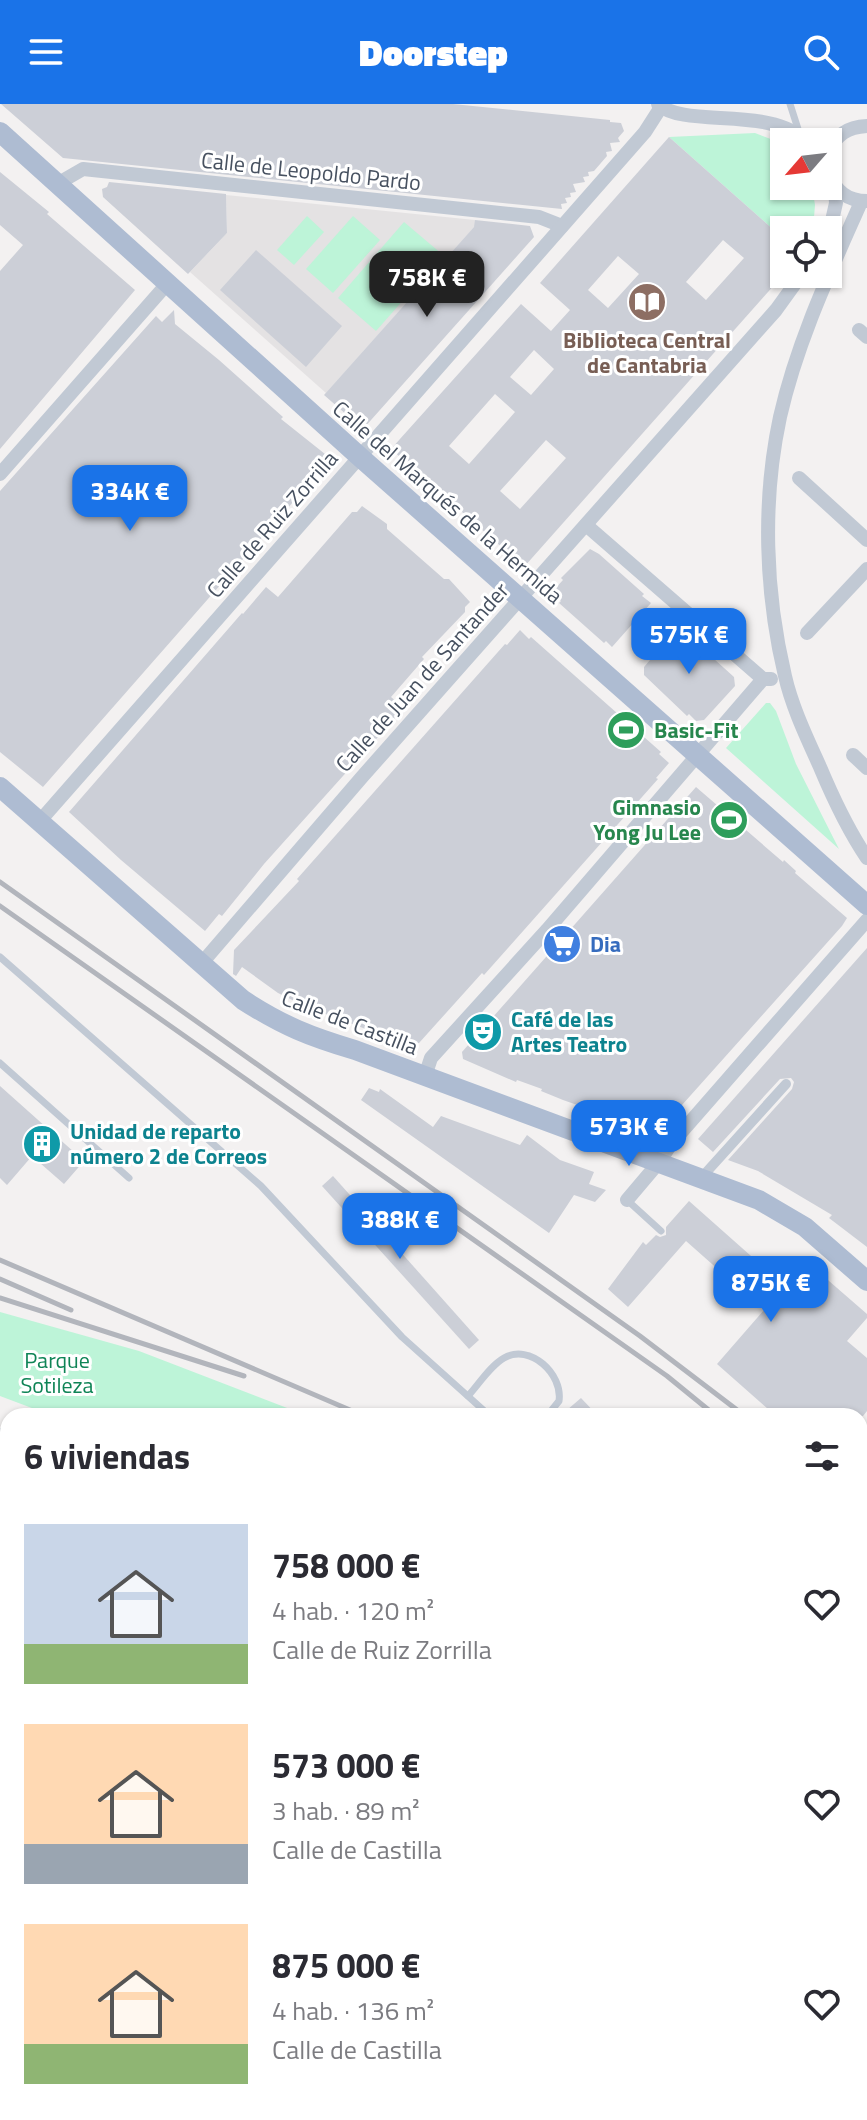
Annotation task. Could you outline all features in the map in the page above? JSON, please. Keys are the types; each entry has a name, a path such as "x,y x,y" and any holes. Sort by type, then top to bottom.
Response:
{"main road":[{"name":"Calle del Marqués de la Hermida","path":"0,132 360,457 867,905"},
{"name":"Calle de Castilla","path":"0,787 243,1000 299,1033 660,1161 759,1200 805,1227 867,1280"}],"street":[{"path":"660,106 676,113 761,122 777,128"},
{"name":"Calle de Ruiz Zorrilla","path":"39,822 645,132 660,106"},
{"path":"842,132 852,127 867,126"},
{"name":"Calle de Leopoldo Pardo","path":"57,184 83,169 539,217 562,226"},
{"path":"842,192 851,199 864,202 803,339 781,414 772,461 768,515 770,589 785,679 831,792 867,858"},
{"path":"0,474 167,284"},
{"name":"Calle de Juan de Santander","path":"201,964 362,777 776,310 792,288"},
{"path":"799,478 867,540"},
{"path":"586,525 763,679 785,679"},
{"path":"807,633 867,569"},
{"path":"425,1076 431,1058 547,930 763,679"},
{"path":"853,755 867,768"},
{"path":"627,1200 671,1144 867,920"},
{"path":"702,1177 786,1084"}],"lane":[{"path":"790,104 799,128"},
{"path":"0,957 261,1186 402,1337 481,1408"},
{"path":"0,1063 129,1178"},
{"path":"627,1200 661,1231"},
{"path":"468,1396 502,1359 515,1354 528,1355 550,1371 560,1389 559,1401 553,1408"}],"shaded area":[{"path":"226,195 475,220 476,225 326,393 190,272 227,233"}],"green space":[{"path":"755,133 770,139 770,200 814,200 814,216 770,216 770,227 669,137"},
{"path":"307,216 324,232 294,265 277,250"},
{"path":"353,216 380,240 333,293 306,269"},
{"path":"404,222 443,255 376,331 338,298"},
{"path":"766,703 770,703 776,711 796,764 839,849 726,748"},
{"name":"Parque Sotileza","path":"0,1312 139,1351 287,1408 32,1408 0,1396"}],"building":[{"path":"1,104 453,104 610,120 621,123 624,131 618,138 620,142 610,143 612,151 606,152 607,156 594,171 588,172 589,176 583,177 585,182 573,184 576,192 565,198 567,203 561,204 562,209 63,158"},
{"path":"669,137 770,227 772,288 524,567 391,449 521,304 551,331 570,310 540,283","holes":["723,240 744,258 706,300 686,282","618,256 639,274 608,308 588,290","534,350 554,369 531,395 510,377","495,394 515,412 469,464 449,446","546,440 566,458 520,509 500,491"]},
{"path":"0,172 135,290 0,449 0,271 23,245 0,225"},
{"path":"109,182 226,194 227,233 188,274 103,197 102,189"},
{"path":"475,220 530,226 534,237 363,429 324,395 474,227"},
{"path":"256,250 342,326 306,367 220,290"},
{"path":"174,310 175,324 325,454 323,456 329,461 43,787 0,752 0,491 156,316 162,322"},
{"path":"362,506 387,524 387,529 444,579 449,579 470,602 465,612 422,657 424,659 391,697 404,708 264,864 222,916 219,914 205,931 69,812 266,587 278,597 352,512 357,512"},
{"path":"590,549 651,603 612,647 551,593 563,580 561,578"},
{"path":"520,630 661,752 659,754 669,763 658,779 484,975 482,973 419,1043 409,1045 309,1008 278,993 242,967 236,976 233,974 234,950 299,881 297,879"},
{"path":"683,631 734,677 735,686 704,720 696,721 689,714 687,716 644,675 644,667 674,632"},
{"path":"696,787 784,860 847,918 842,926 657,1133 563,1100 463,1059 462,1052"},
{"path":"867,948 867,1247 829,1218 832,1215 758,1171 728,1160 792,1089 794,1082 791,1078 780,1079 713,1152 698,1139"},
{"name":"Unidad de reparto número 2 de Correos","path":"0,1086 84,1161 64,1184 32,1156 7,1185 0,1178"},
{"path":"369,1088 379,1092 380,1089 433,1127 441,1116 520,1145 527,1135 560,1160 594,1172 589,1184 606,1190 595,1202 574,1195 549,1233 361,1100"},
{"path":"333,1176 479,1340 469,1349 322,1186"},
{"path":"689,1201 785,1286 806,1261 867,1314 847,1341 867,1358 867,1408 767,1408 717,1364 764,1310 686,1241 628,1307 608,1289 643,1242 646,1245 656,1235 666,1235 666,1227"},
{"path":"581,1398 590,1408 569,1408"}],"railway":[{"path":"0,882 640,1336 734,1408"},
{"path":"0,906 667,1376 706,1408"},
{"path":"0,1260 345,1408"},
{"path":"0,1279 71,1310"},
{"path":"0,1298 244,1376"}],"place":[{"name":"Biblioteca Central de Cantabria","path":"647,302"},
{"name":"Basic-Fit","path":"626,730"},
{"name":"Gimnasio Yong Ju Lee","path":"729,820"},
{"name":"Dia","path":"562,944"},
{"name":"Café de las Artes Teatro","path":"483,1032"},
{"name":"Unidad de reparto número 2 de Correos","path":"42,1144"}]}
